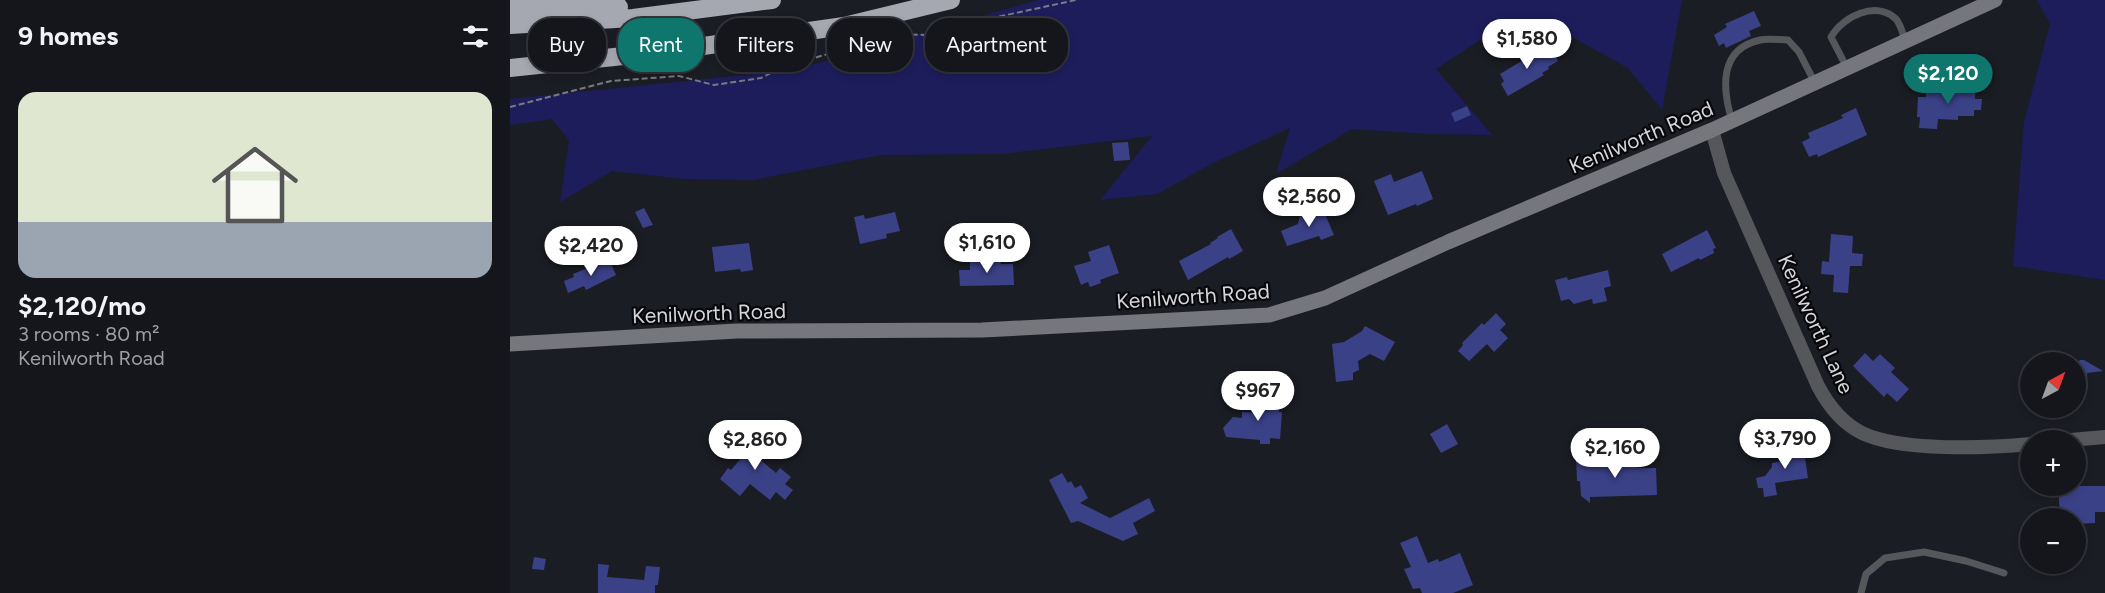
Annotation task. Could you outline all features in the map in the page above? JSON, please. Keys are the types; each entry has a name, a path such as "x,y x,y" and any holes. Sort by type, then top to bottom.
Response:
{"highway":[{"path":"704,46 844,26 951,0"},
{"path":"510,7 673,6 769,1"},
{"path":"510,25 633,18 769,1"},
{"path":"510,68 618,57"},
{"path":"510,80 618,60"}],"street":[{"name":"Kenilworth Road","path":"510,344 737,331 982,330 1269,315 1325,298 1448,242 1712,130 1995,0"},
{"name":"Kenilworth Lane","path":"1712,130 1724,173 1827,403 1861,433 1878,438 1951,447 2020,445"},
{"path":"2086,439 2105,437"}],"lane":[{"path":"1847,68 1831,37 1837,27 1858,11 1880,6 1889,11 1898,20 1905,41"},
{"path":"1732,121 1727,105 1726,76 1731,57 1743,45 1762,39 1788,40 1798,52 1815,83"},
{"path":"1861,593 1866,574 1885,558 1924,552 1966,561 2004,573"}],"path":[{"path":"510,107 611,81 679,76 714,85 761,78 784,66 900,34 928,36 997,17 1076,0"}],"shaded area":[{"path":"1038,0 1682,0 1662,110 1628,68 1565,33 1492,32 1436,69 1492,135 1352,129 1276,174 1290,128 1213,163 1157,194 1100,200 1152,136 1002,154 880,155 753,180 684,179 612,171 560,202 569,140 552,119 510,125 510,99 773,72 815,72 815,64 827,60 827,72 913,72 913,36 925,32 925,72 1068,72 1068,18 975,18"},
{"path":"2037,0 2105,0 2105,280 2013,266 2024,122 2050,24"}],"building":[{"path":"1754,11 1761,26 1749,31 1751,36 1726,48 1724,43 1719,46 1714,35 1727,27 1725,24"},
{"path":"1531,48 1536,57 1551,48 1558,61 1542,73 1544,75 1508,96 1501,84 1504,81 1500,74 1525,59 1521,53"},
{"path":"1960,79 1976,80 1975,99 1982,99 1981,110 1974,110 1974,116 1958,116 1958,120 1938,119 1937,129 1919,128 1918,97 1926,97 1926,91 1960,91"},
{"path":"1467,106 1471,115 1455,122 1451,113"},
{"path":"1856,108 1867,135 1818,157 1817,154 1809,157 1802,142 1810,138 1808,133 1843,118 1841,115"},
{"path":"1128,142 1130,160 1114,161 1112,143"},
{"path":"1422,171 1433,199 1388,215 1374,181 1391,174 1394,182"},
{"path":"1322,207 1334,235 1321,240 1319,236 1287,246 1281,231 1298,224 1300,215"},
{"path":"644,208 653,225 643,228 635,212"},
{"path":"895,212 900,231 886,234 887,238 860,244 854,217 864,215 865,219"},
{"path":"1231,229 1243,251 1188,280 1179,261 1211,244 1217,237"},
{"path":"1707,230 1716,248 1713,249 1714,253 1671,272 1662,254"},
{"path":"1831,234 1853,236 1852,253 1863,254 1862,266 1850,266 1848,293 1833,292 1834,275 1821,274 1822,261 1829,262"},
{"path":"749,243 753,270 715,272 712,247"},
{"path":"1109,245 1119,273 1100,280 1101,283 1090,287 1088,282 1081,285 1074,266 1091,261 1088,252"},
{"path":"609,259 616,275 586,290 584,286 568,293 564,281 574,277 573,274"},
{"path":"1000,260 1001,264 1013,264 1014,285 960,286 959,270 970,270 970,261"},
{"path":"1608,270 1611,286 1604,288 1607,301 1593,304 1592,299 1574,304 1569,299 1561,301 1555,280 1567,277 1568,280"},
{"path":"1496,313 1506,324 1500,330 1508,338 1494,352 1487,344 1469,361 1458,351 1462,343"},
{"path":"1365,326 1395,342 1384,361 1370,354 1358,361 1359,370 1353,373 1353,380 1336,382 1332,344 1344,342 1362,331"},
{"path":"1865,353 1873,361 1880,354 1895,368 1891,372 1909,389 1897,402 1887,393 1884,397 1853,366"},
{"path":"2086,361 2103,371 2087,373 2088,389 2086,389"},
{"path":"1263,392 1280,393 1279,412 1282,412 1280,439 1270,438 1270,444 1260,444 1260,440 1226,437 1223,428 1233,417 1242,418 1242,412 1262,413"},
{"path":"1447,424 1458,444 1441,453 1430,434"},
{"path":"743,426 757,437 754,441 765,450 758,458 776,473 780,468 791,477 785,484 793,490 785,500 776,492 770,500 750,484 740,496 720,479 728,468 731,470 747,451 733,439"},
{"path":"1800,444 1801,451 1804,451 1808,478 1775,483 1777,495 1764,497 1763,488 1758,488 1756,478 1765,476 1772,467 1772,463 1783,461 1781,446"},
{"path":"1576,455 1588,455 1589,463 1615,462 1626,457 1633,463 1638,463 1638,468 1656,468 1657,495 1590,497 1590,503 1581,496 1580,481 1577,481"},
{"path":"1062,473 1068,483 1071,481 1075,488 1081,485 1088,498 1080,503 1110,518 1149,498 1155,511 1133,523 1138,534 1123,541 1078,521 1071,523 1049,480"},
{"path":"2086,486 2105,486 2105,512 2095,512 2095,523 2086,523 2086,508 2060,508 2059,496 2086,496"},
{"path":"1417,536 1428,563 1438,559 1439,562 1460,553 1473,585 1453,593 1422,593 1420,588 1413,589 1404,569 1411,567 1400,543"},
{"path":"534,557 546,559 544,570 532,569"},
{"path":"598,564 609,565 607,577 644,580 646,566 660,567 655,593 598,593"}]}
